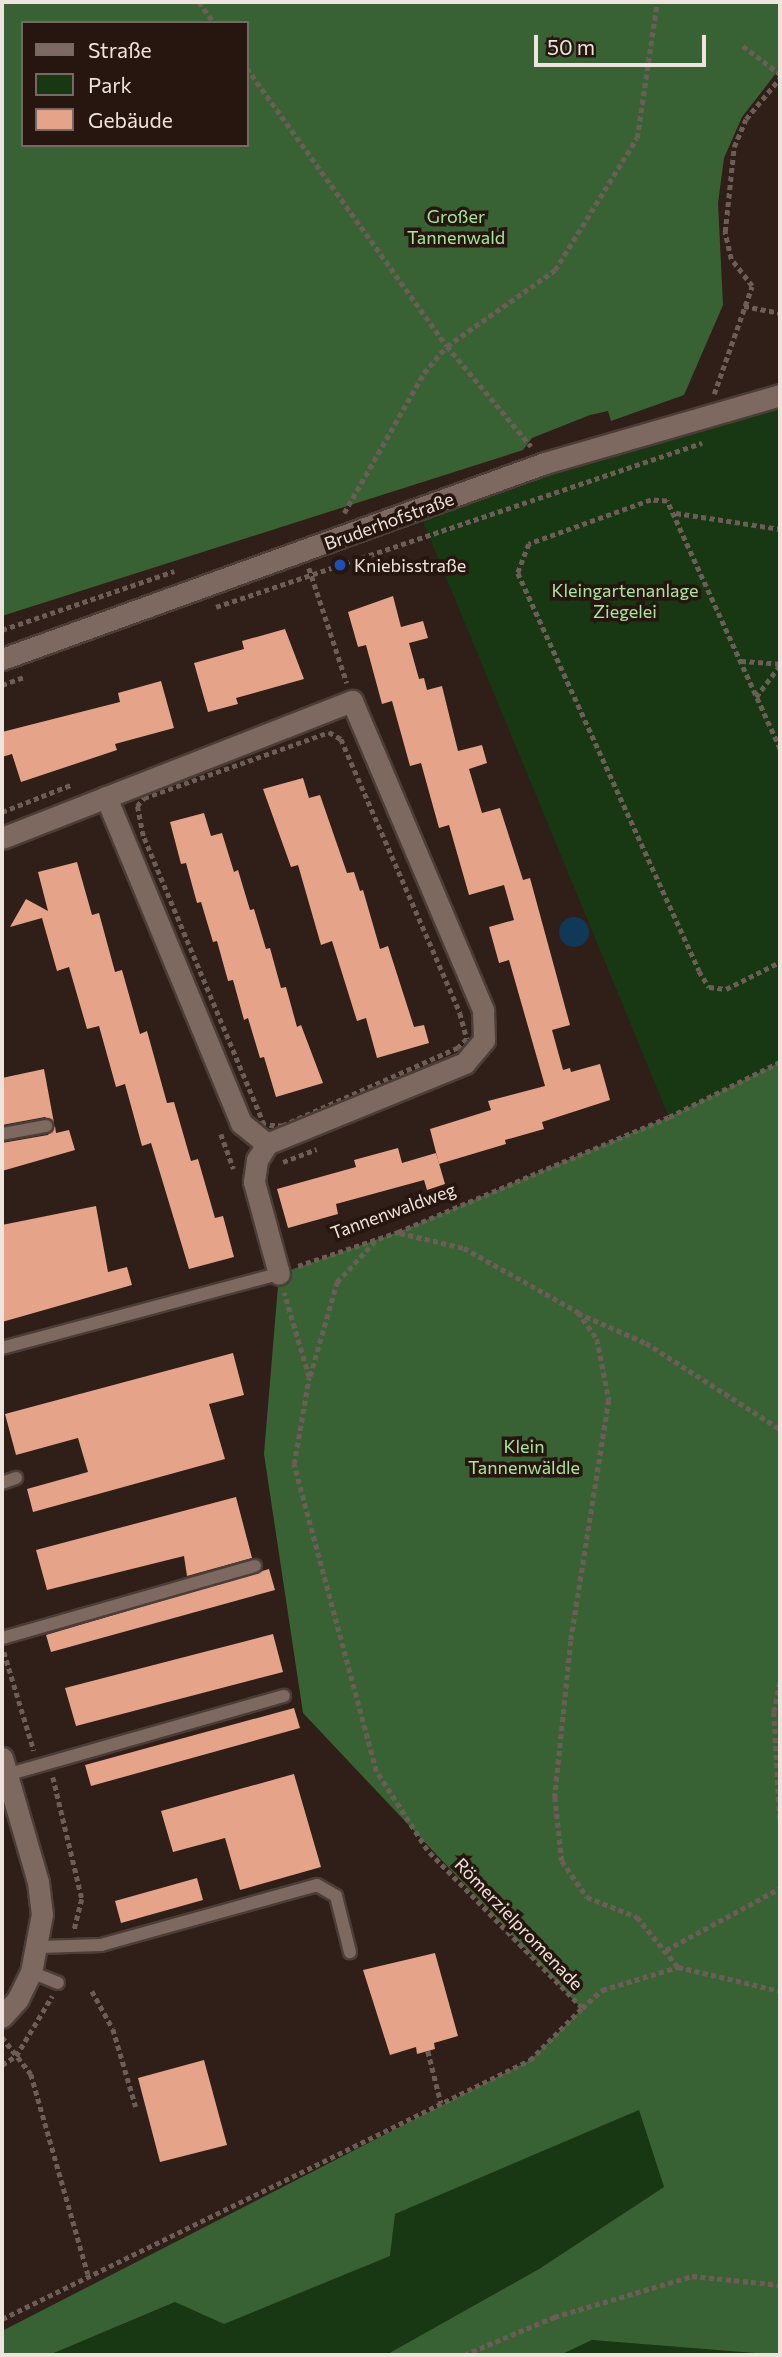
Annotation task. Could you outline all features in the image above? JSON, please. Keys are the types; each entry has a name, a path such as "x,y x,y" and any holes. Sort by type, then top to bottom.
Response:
{"street":[{"name":"Bruderhofstraße","path":"2,659 327,544 545,463 709,412 780,395"},
{"path":"2,838 352,701 483,1010 484,1040 465,1063 262,1152"},
{"path":"106,797 241,1124 262,1152"},
{"path":"262,1152 254,1182 279,1274"},
{"path":"2,2017 18,1999 31,1972 39,1947 42,1914 38,1882 4,1766"}],"lane":[{"path":"2,1134 46,1126"},
{"path":"2,1348 279,1274"},
{"path":"2,1483 16,1478"},
{"path":"2,1638 255,1566"},
{"path":"4,1766 38,1765 284,1696"},
{"path":"39,1947 101,1945 317,1885 336,1896 350,1952"},
{"path":"31,1972 58,1983"}],"path":[{"path":"199,2 213,21"},
{"path":"327,544 424,373 447,346 555,270 637,138 657,2"},
{"path":"709,412 752,286 732,259 727,241 729,178 734,147 746,120 780,76 743,46"},
{"path":"248,69 447,346 545,463"},
{"path":"744,306 780,313"},
{"path":"213,608 312,578 704,442"},
{"path":"780,749 676,513 667,501 651,500 530,544 519,573 709,987 726,989 780,962"},
{"path":"676,513 780,529"},
{"path":"304,552 352,701"},
{"path":"740,660 780,665 756,697"},
{"path":"2,685 27,676"},
{"path":"329,732 341,739 460,1013 467,1040 458,1048 283,1126 264,1125 143,836 137,806 144,798 314,734 329,732"},
{"name":"Tannenwaldweg","path":"279,1274 398,1232 680,1112 780,1062"},
{"path":"216,1120 235,1172"},
{"path":"262,1152 268,1165 293,1161 324,1146"},
{"path":"398,1232 464,1248 578,1312 646,1343 780,1429"},
{"path":"309,1377 337,1282 378,1238"},
{"name":"Römerzielpromenade","path":"2,2319 530,2060 582,2008 427,1850 376,1771 294,1464 309,1377 279,1274"},
{"path":"578,1312 597,1339 609,1400 571,1641 555,1797 562,1861 587,1897 637,1917 678,1967"},
{"path":"2,1645 38,1765"},
{"path":"780,1682 774,1712 780,1822"},
{"path":"666,1950 780,1888"},
{"path":"582,2008 602,1990 678,1967 780,1991"},
{"path":"92,1991 113,2029 136,2107"},
{"path":"2,2036 31,2074 89,2274"},
{"path":"428,2051 441,2103"},
{"path":"464,2355 554,2317 692,2276 780,2284"}],"green space":[{"name":"Großer Tannenwald","path":"2,2 780,2 780,68 742,117 724,158 718,203 723,305 684,395 611,421 608,411 590,415 532,438 523,450 2,616"},
{"name":"Kleingartenanlage Ziegelei","path":"780,395 780,1062 669,1117 419,512"},
{"name":"Klein Tannenwäldle","path":"780,1062 780,2355 592,2340 560,2355 386,2355 539,2269 664,2187 639,2110 395,2214 390,2256 224,2324 175,2302 49,2355 2,2355 2,2331 530,2060 582,2009 303,1713 264,1454 279,1274 398,1232 669,1117"},
{"path":"639,2110 664,2187 539,2269 386,2355 49,2355 176,2302 224,2324 390,2256 395,2214"},
{"path":"592,2340 778,2355 559,2355"}],"water":[{"path":"574,917 585,921 589,932 585,943 574,947 563,943 559,932 563,921"}],"building":[{"path":"393,596 401,627 423,621 428,638 409,643 419,679 424,678 427,690 442,686 458,751 482,745 487,763 469,769 482,813 500,808 523,880 530,878 570,1025 552,1030 563,1070 570,1068 571,1072 600,1064 610,1100 542,1122 544,1129 505,1140 506,1144 439,1164 430,1129 491,1110 488,1101 545,1086 509,960 499,963 489,927 514,920 504,885 469,895 449,825 439,828 421,763 410,766 392,701 382,704 366,645 358,647 348,612"},
{"path":"285,629 304,679 236,698 238,704 208,712 194,663 244,649 242,641"},
{"path":"161,681 174,728 115,744 117,750 21,782 12,754 2,757 2,732 120,702 118,693"},
{"path":"303,778 309,798 320,795 347,873 354,872 360,891 363,890 380,949 388,946 414,1027 424,1025 429,1043 377,1058 366,1018 357,1021 332,941 321,945 298,865 291,867 263,789"},
{"path":"204,813 211,836 222,833 234,872 238,870 266,949 270,948 281,988 286,987 297,1027 301,1025 323,1083 276,1097 248,1018 244,1020 233,980 228,981 217,941 213,942 201,902 197,903 186,863 181,864 170,822"},
{"path":"77,862 92,915 99,913 115,972 122,970 140,1034 147,1031 167,1103 174,1102 191,1161 198,1159 215,1218 223,1216 234,1257 189,1269 151,1143 142,1146 125,1084 116,1087 99,1026 87,1029 69,967 57,971 42,918 10,927 26,899 48,911 38,872"},
{"path":"44,1069 54,1123 45,1117 2,1125 2,1078"},
{"path":"55,1126 56,1133 69,1130 75,1150 2,1171 2,1143 48,1135"},
{"path":"398,1148 402,1163 436,1153 445,1184 427,1190 424,1180 336,1204 338,1214 288,1228 277,1189 356,1167 354,1160"},
{"path":"96,1206 108,1272 127,1267 132,1285 2,1322 2,1225"},
{"path":"233,1353 244,1395 209,1404 225,1459 33,1512 27,1489 88,1472 78,1438 16,1455 5,1414"},
{"path":"236,1497 252,1558 187,1576 184,1556 47,1590 36,1550"},
{"path":"269,1569 275,1590 51,1652 46,1635"},
{"path":"273,1634 283,1672 76,1726 65,1688"},
{"path":"294,1708 300,1728 91,1786 85,1765"},
{"path":"294,1774 321,1867 240,1890 225,1838 173,1852 161,1811"},
{"path":"197,1878 203,1900 121,1923 115,1901"},
{"path":"435,1953 458,2036 434,2043 435,2049 417,2054 416,2047 390,2055 363,1970"},
{"path":"204,2060 227,2145 160,2162 138,2078"}],"place":[{"name":"Kniebisstraße","path":"340,565"}]}
